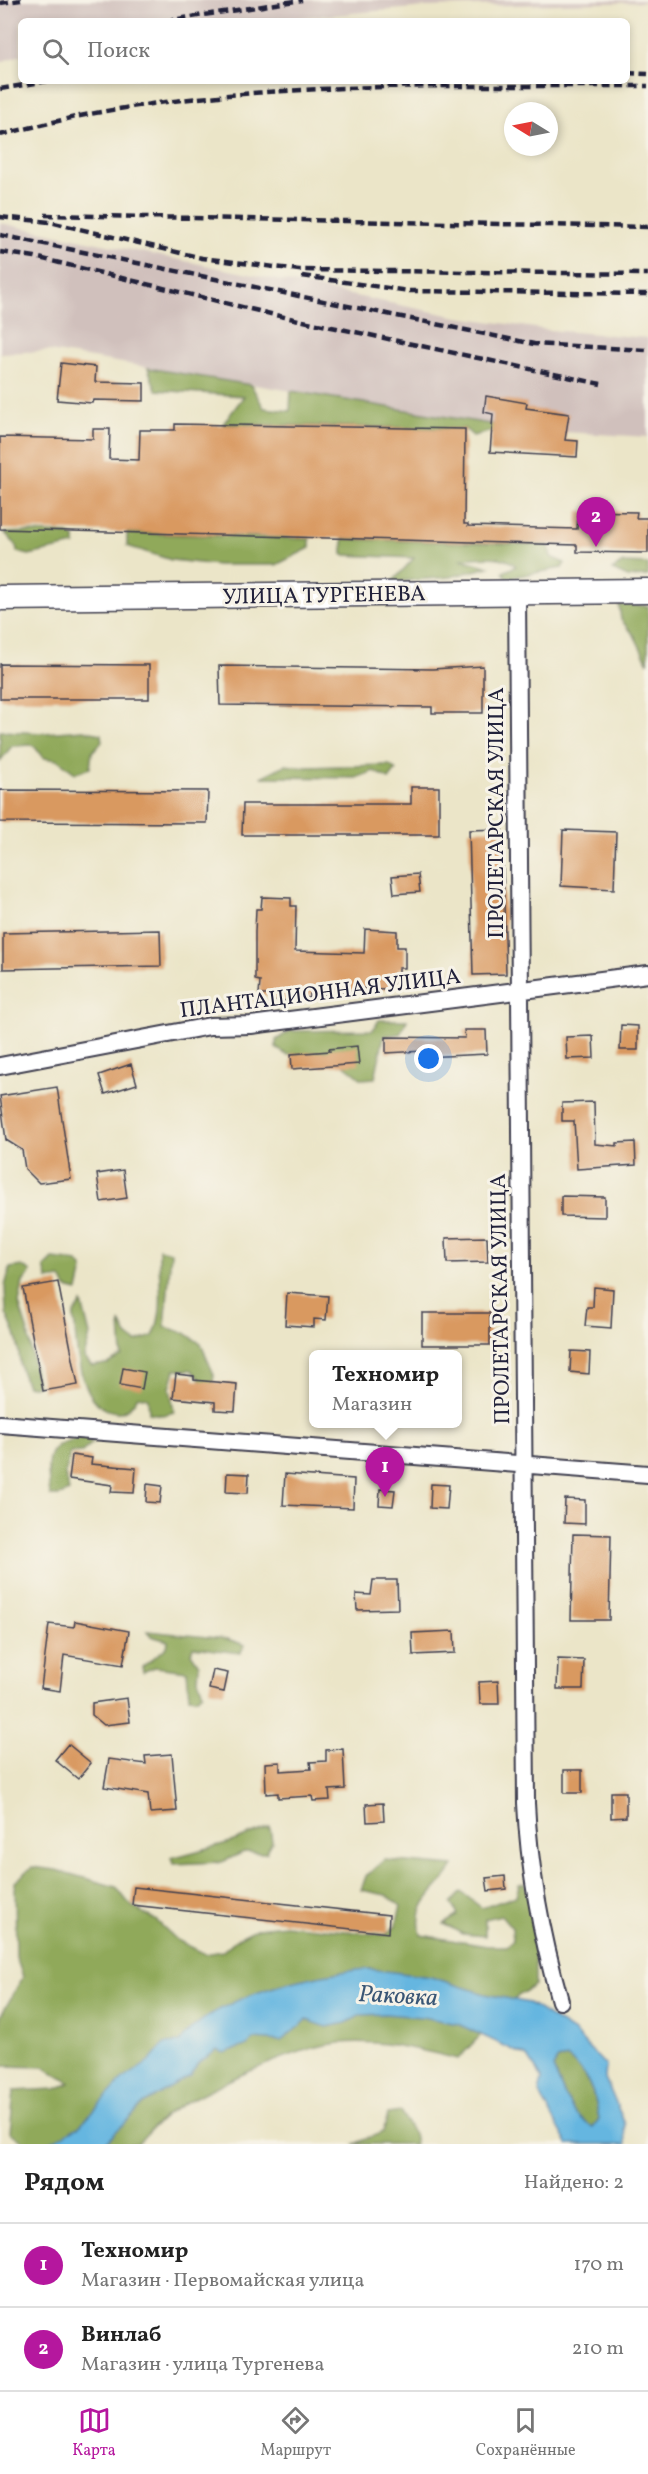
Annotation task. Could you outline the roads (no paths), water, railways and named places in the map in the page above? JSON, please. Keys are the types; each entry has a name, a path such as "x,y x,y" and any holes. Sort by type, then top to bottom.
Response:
{"main road":[{"name":"УЛИЦА ТУРГЕНЕВА","path":"0,598 648,591"}],"street":[{"name":"ПРОЛЕТАРСКАЯ УЛИЦА","path":"517,592 518,990 528,1846 547,1954 561,2001"},
{"name":"ПЛАНТАЦИОННАЯ УЛИЦА","path":"0,1065 210,1026 251,1025 648,975"},
{"path":"0,1424 648,1474"}],"water":[{"name":"Раковка","path":"370,1969 431,1977 485,1994 529,2003 574,2032 606,2066 605,2078 625,2124 626,2144 568,2144 539,2093 542,2079 528,2057 458,2024 422,2017 385,2014 361,2015 346,2023 327,2027 307,2020 281,2041 254,2039 248,2045 223,2053 217,2050 197,2064 191,2075 143,2104 104,2144 47,2144 80,2125 122,2080 150,2061 164,2044 179,2043 194,2026 215,2012 239,2000 294,1981","holes":["568,2058 590,2085 596,2102 599,2119 593,2127 578,2116 573,2109 553,2068 557,2060"]}],"railway":[{"path":"0,3 21,0"},
{"path":"185,18 302,0"},
{"path":"630,73 648,74"},
{"path":"0,89 29,84"},
{"path":"0,135 109,110 255,93 386,87 648,86"},
{"path":"45,215 648,227"},
{"path":"0,217 50,222 202,258 299,270 648,274"},
{"path":"0,235 534,344 648,350"},
{"path":"0,252 35,257 275,315 601,384"},
{"path":"302,276 409,291 648,294"}],"place":[{"name":"Винлаб","path":"596,547"},
{"name":"Техномир","path":"385,1497"}]}
